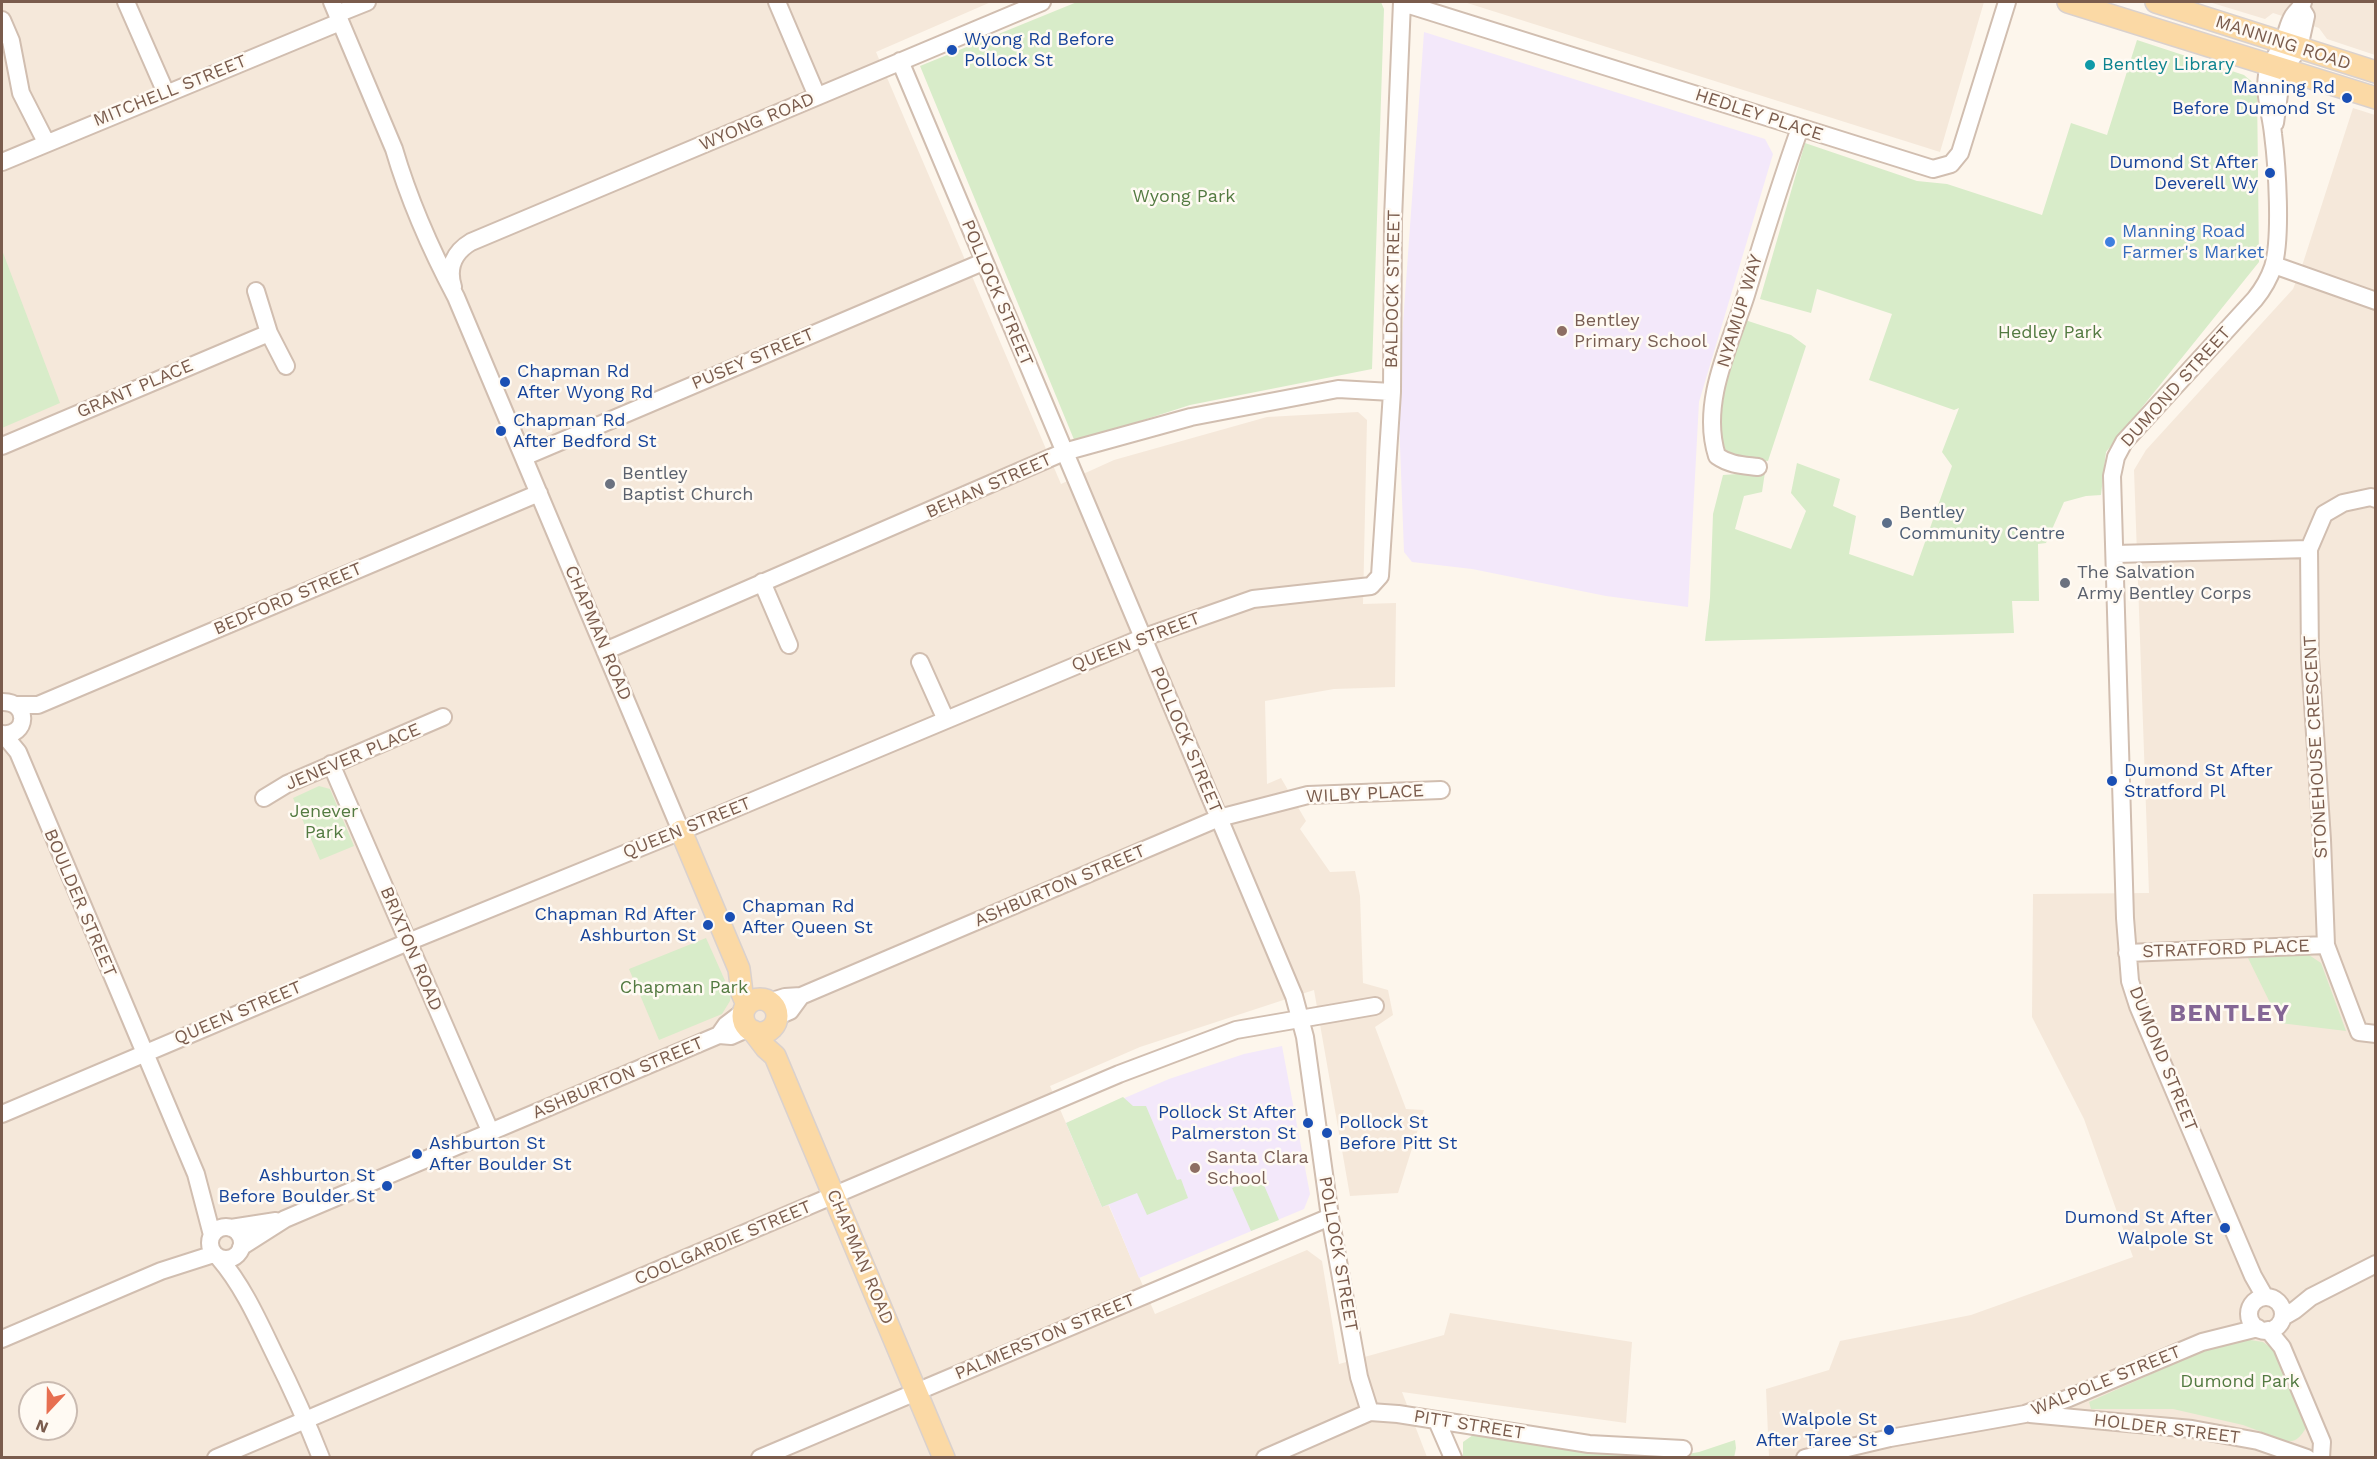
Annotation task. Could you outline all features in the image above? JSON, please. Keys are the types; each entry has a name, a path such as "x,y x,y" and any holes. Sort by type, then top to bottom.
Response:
{"main road":[{"name":"MANNING ROAD","path":"2068,2 2376,98"},
{"name":"MANNING ROAD","path":"2156,2 2376,72"},
{"name":"CHAPMAN ROAD","path":"681,831 739,969 742,993 777,1044 776,1056 944,1458"}],"street":[{"path":"126,2 166,93"},
{"name":"MITCHELL STREET","path":"2,162 166,93 336,12 367,2"},
{"path":"777,2 817,96"},
{"name":"WYONG ROAD","path":"471,242 1042,2"},
{"name":"HEDLEY PLACE","path":"1402,2 1923,167 1938,169 1951,164 1960,153 2007,2"},
{"name":"BALDOCK STREET","path":"1380,576 1392,392 1393,219 1402,2"},
{"path":"2291,46 2306,16 2302,5"},
{"name":"CHAPMAN ROAD","path":"336,12 394,148 401,173 439,266 456,297 681,831"},
{"path":"2,20 11,41 21,93 46,142"},
{"name":"DUMOND STREET","path":"2262,1302 2138,1006 2130,981 2127,952 2112,476 2119,450 2255,299 2274,265 2277,191 2273,133 2266,83 2291,46"},
{"name":"POLLOCK STREET","path":"900,61 1277,953 1300,1017 1305,1037 1330,1217 1359,1377 1370,1412"},
{"name":"NYAMUP WAY","path":"1758,467 1737,465 1717,456 1714,445 1713,410 1721,371 1774,202 1800,128"},
{"name":"CHAPMAN ROAD","path":"456,297 451,270 458,252 471,242"},
{"name":"PUSEY STREET","path":"524,457 984,262"},
{"path":"2274,265 2376,301"},
{"path":"256,291 269,333 286,366"},
{"name":"GRANT PLACE","path":"2,446 269,333"},
{"name":"BEHAN STREET","path":"605,651 1064,452 1191,417 1338,389 1392,392"},
{"name":"BEDFORD STREET","path":"9,715 38,705 539,493"},
{"name":"STONEHOUSE CRESCENT","path":"2367,1033 2326,945 2322,840 2310,658 2309,549 2324,514 2343,503 2371,497 2376,499"},
{"path":"2115,554 2309,549"},
{"name":"QUEEN STREET","path":"2,1114 408,942 681,831 1142,638 1253,599 1371,586 1380,576"},
{"path":"762,582 789,645"},
{"path":"920,663 946,720"},
{"name":"BOULDER STREET","path":"9,715 18,752 196,1174"},
{"name":"JENEVER PLACE","path":"264,798 287,784 331,764 443,717"},
{"name":"BRIXTON ROAD","path":"331,764 491,1133"},
{"name":"WILBY PLACE","path":"1219,818 1308,795 1441,790"},
{"name":"ASHBURTON STREET","path":"241,1248 285,1220 719,1035 731,1036 759,1015 790,1011 801,996 1219,818"},
{"name":"STRATFORD PLACE","path":"2127,952 2326,945"},
{"name":"COOLGARDIE STREET","path":"216,1458 1119,1074 1236,1029 1375,1006"},
{"path":"196,1174 230,1228 239,1234 251,1305"},
{"path":"196,1174 214,1246 251,1305 306,1420 321,1458"},
{"name":"PALMERSTON STREET","path":"760,1458 1330,1217"},
{"name":"ASHBURTON STREET","path":"230,1228 285,1220"},
{"path":"2,1339 214,1246 221,1228 230,1228"},
{"path":"214,1246 231,1258 241,1248"},
{"name":"WALPOLE STREET","path":"1805,1458 1890,1438 2025,1414 2175,1353 2229,1334 2273,1324 2311,1297 2376,1264"},
{"name":"WALPOLE STREET","path":"2229,1334 2262,1302 2311,1297"},
{"path":"2273,1324 2251,1321 2262,1302 2282,1307 2273,1324 2322,1442 2321,1458"},
{"name":"PITT STREET","path":"1265,1458 1370,1412 1398,1414 1589,1444 1683,1449"},
{"name":"HOLDER STREET","path":"2025,1414 2192,1429 2258,1441 2307,1458"},
{"path":"1437,1421 1453,1458"}],"shaded area":[{"path":"2,2 991,2 876,52 1061,484 1114,460 1267,417 1358,412 1367,420 1363,604 1396,603 1395,687 1334,689 1265,701 1267,784 1281,778 1306,821 1300,829 1330,872 1355,871 1360,896 1363,983 1388,990 1393,1015 1375,1027 1406,1109 1424,1110 1398,1193 1350,1196 1314,990 1140,1047 1050,1086 1102,1207 1108,1204 1155,1314 1307,1250 1322,1261 1339,1364 1444,1335 1450,1313 1632,1342 1626,1423 1402,1392 1427,1457 2,1458"},
{"path":"1464,2 1984,2 1940,152"},
{"path":"2209,2 2375,2 2375,55 2327,39 2319,28 2273,13 2265,19"},
{"name":"Bentley Primary School","path":"1424,32 1765,139 1773,154 1699,402 1688,607 1606,596 1472,569 1412,562 1404,552 1398,393"},
{"path":"2353,108 2375,115 2375,1457 1769,1457 1766,1389 1829,1370 1840,1341 1971,1315 2133,1257 2084,1119 2032,1017 2033,894 2149,893 2134,470 2146,450 2293,289"},
{"name":"Santa Clara School","path":"1282,1046 1310,1194 1304,1209 1139,1278 1109,1205 1102,1207 1066,1123 1169,1079 1244,1054"}],"green space":[{"name":"Wyong Park","path":"1077,2 1381,2 1384,9 1372,369 1190,405 1075,442 920,66"},
{"name":"Hedley Park","path":"2137,40 2244,75 2257,86 2259,262 2106,452 2101,495 2086,496 2064,502 2046,543 2038,544 2039,601 2012,601 2014,633 1705,641 1710,598 1713,514 1723,475 1765,472 1762,492 1744,496 1735,529 1791,549 1806,511 1791,493 1797,463 1840,479 1833,506 1856,516 1849,554 1913,576 1952,466 1942,452 1959,408 1954,410 1869,380 1892,314 1817,289 1811,313 1760,299 1805,143 1917,181 1947,184 2042,215 2071,123 2107,135"},
{"path":"2,250 60,403 2,428"},
{"path":"1745,320 1791,335 1806,346 1768,461 1734,458 1723,451 1721,433 1723,400"},
{"name":"Jenever Park","path":"319,786 330,789 354,846 320,860 293,798"},
{"name":"Chapman Park","path":"706,938 731,994 730,1001 722,1014 659,1040 629,969"},
{"path":"2306,953 2321,963 2346,1031 2280,1023 2247,956"},
{"path":"1123,1097 1133,1106 1146,1106 1177,1180 1181,1179 1188,1198 1147,1215 1137,1193 1102,1207 1066,1123"},
{"path":"1260,1176 1279,1220 1251,1231 1232,1188"},
{"name":"Dumond Park","path":"2244,1339 2263,1342 2274,1350 2306,1428 2295,1440 2286,1441 2243,1425 2173,1409 2091,1409 2089,1402 2220,1343"},
{"path":"1473,1435 1675,1456 1699,1452 1735,1440 1736,1448 1734,1458 1463,1458 1463,1442"}],"place":[{"name":"Wyong Rd Before Pollock St","path":"952,50"},
{"name":"Bentley Library","path":"2090,65"},
{"name":"Manning Rd Before Dumond St","path":"2347,98"},
{"name":"Dumond St After Deverell Wy","path":"2270,173"},
{"name":"Manning Road Farmer's Market","path":"2110,242"},
{"name":"Bentley Primary School","path":"1562,331"},
{"name":"Chapman Rd After Wyong Rd","path":"505,382"},
{"name":"Chapman Rd After Bedford St","path":"501,431"},
{"name":"Bentley Baptist Church","path":"610,484"},
{"name":"Bentley Community Centre","path":"1887,523"},
{"name":"The Salvation Army Bentley Corps","path":"2065,583"},
{"name":"Dumond St After Stratford Pl","path":"2112,781"},
{"name":"Chapman Rd After Queen St","path":"730,917"},
{"name":"Chapman Rd After Ashburton St","path":"708,925"},
{"name":"Pollock St After Palmerston St","path":"1308,1123"},
{"name":"Pollock St Before Pitt St","path":"1327,1133"},
{"name":"Ashburton St After Boulder St","path":"417,1154"},
{"name":"Santa Clara School","path":"1195,1168"},
{"name":"Ashburton St Before Boulder St","path":"387,1186"},
{"name":"Dumond St After Walpole St","path":"2225,1228"},
{"name":"Walpole St After Taree St","path":"1889,1430"}],"district":[{"name":"BENTLEY","path":"2230,1014"}]}
